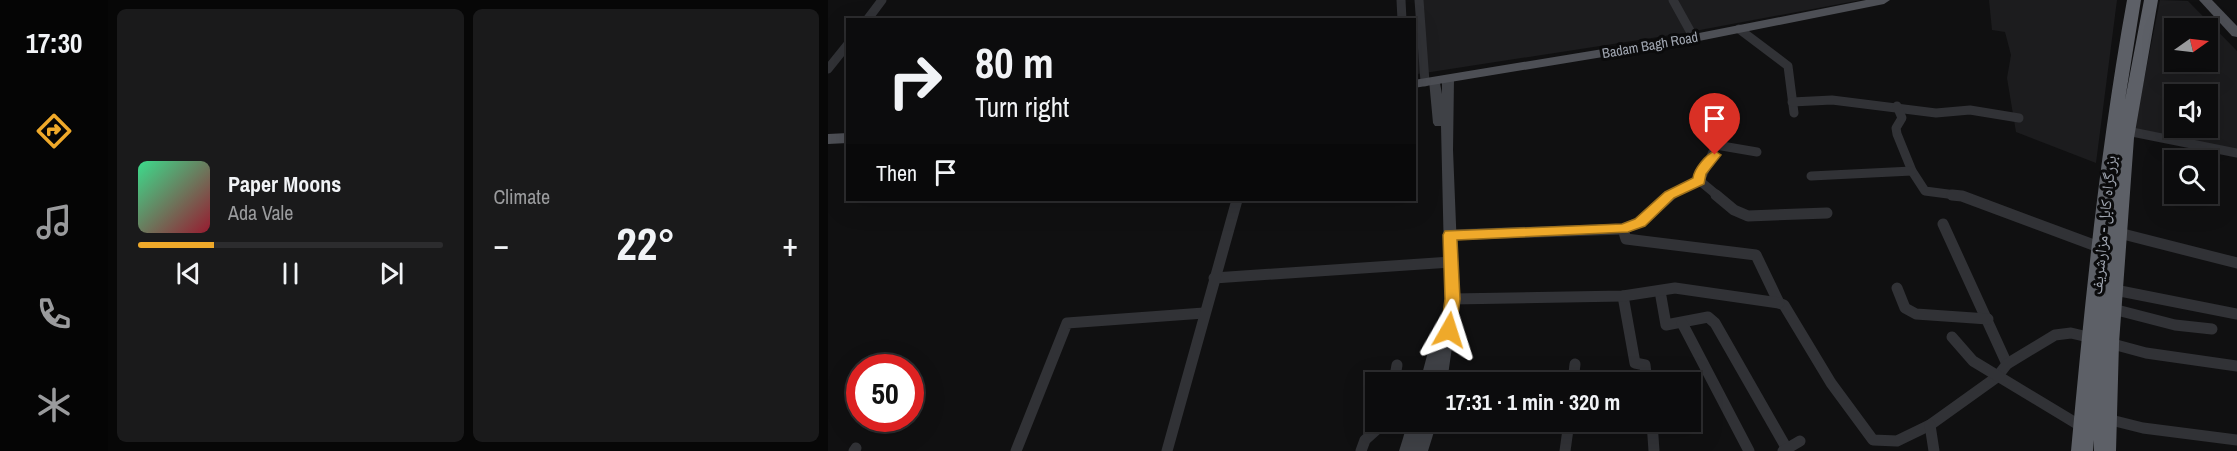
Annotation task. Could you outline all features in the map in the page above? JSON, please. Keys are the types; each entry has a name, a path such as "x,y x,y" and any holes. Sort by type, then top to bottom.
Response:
{"highway":[{"name":"بزرگراه کابل - مزارشریف","path":"2105,451 2107,419 2100,341 2099,247 2120,80 2134,0"},
{"name":"بزرگراه کابل - مزارشریف","path":"2082,451 2100,341 2114,300 2127,131 2151,0"}],"main road":[{"name":"Badam Bagh Road","path":"1430,81 1694,38 1884,0"},
{"path":"2205,0 2237,33"},
{"path":"1430,81 1450,235 1444,300 1431,372"},
{"path":"1430,81 1439,115 1447,262 1452,299 1441,372"},
{"path":"828,139 846,138"},
{"path":"1408,451 1413,432"},
{"path":"1419,451 1425,432"}],"street":[{"path":"868,18 882,0"},
{"path":"1401,0 1402,18"},
{"path":"1419,0 1430,81"},
{"path":"1673,0 1694,38"},
{"path":"1739,29 1788,66 1794,113"},
{"path":"828,69 846,46"},
{"path":"1792,102 1832,100 1897,106 1936,113 1970,110 2019,118"},
{"path":"1897,106 1902,118 1896,128 1897,134 1912,171 1924,191 1962,196 2099,247"},
{"path":"2127,131 2237,153"},
{"path":"1757,153 1716,145 1715,155 1700,174 1700,181 1734,210 1748,216 1827,213"},
{"path":"1811,176 1912,171"},
{"path":"1450,235 1623,229 1640,222 1670,195 1700,181"},
{"path":"1167,451 1237,201"},
{"path":"1942,224 2007,364"},
{"path":"1623,229 1626,239 1756,255 1779,303"},
{"path":"2119,233 2237,263"},
{"path":"1214,278 1447,262"},
{"path":"1452,299 1623,296 1675,288 1779,303 1784,305 1831,383 1873,440 1897,441 1930,424 1997,377 2007,364 2055,335 2071,333 2146,353 2237,366"},
{"path":"1897,288 1905,308 1916,314 1988,319"},
{"path":"1660,291 1666,325 1708,317 1715,323 1785,450 1800,441"},
{"path":"1623,296 1635,363 1645,365 1646,372"},
{"path":"2114,300 2237,314"},
{"path":"2114,300 2175,325 2212,329"},
{"path":"1016,451 1067,323 1204,313"},
{"path":"1682,323 1749,451"},
{"path":"1952,337 1973,361 2084,428"},
{"path":"1574,372 1575,364"},
{"path":"1395,372 1396,365"},
{"path":"2107,419 2143,428 2237,440"},
{"path":"1930,424 1934,451"},
{"path":"1361,451 1365,440 1374,432"},
{"path":"1565,451 1568,432"},
{"path":"1653,432 1654,451"}],"shaded area":[{"path":"1416,0 1861,0 1684,33 1418,74"},
{"path":"1989,0 2117,0 2096,163 2016,132 2007,78 2011,55 2005,32 1992,30"},
{"path":"2160,0 2188,1 2205,18 2164,18 2164,72 2218,72 2218,32 2237,51 2237,150 2175,138 2218,138 2218,84 2164,84 2164,136 2134,130"}],"route":[{"path":"1449,330 1452,299 1450,235 1623,229 1640,222 1670,195 1700,181 1700,174 1715,155"}]}
